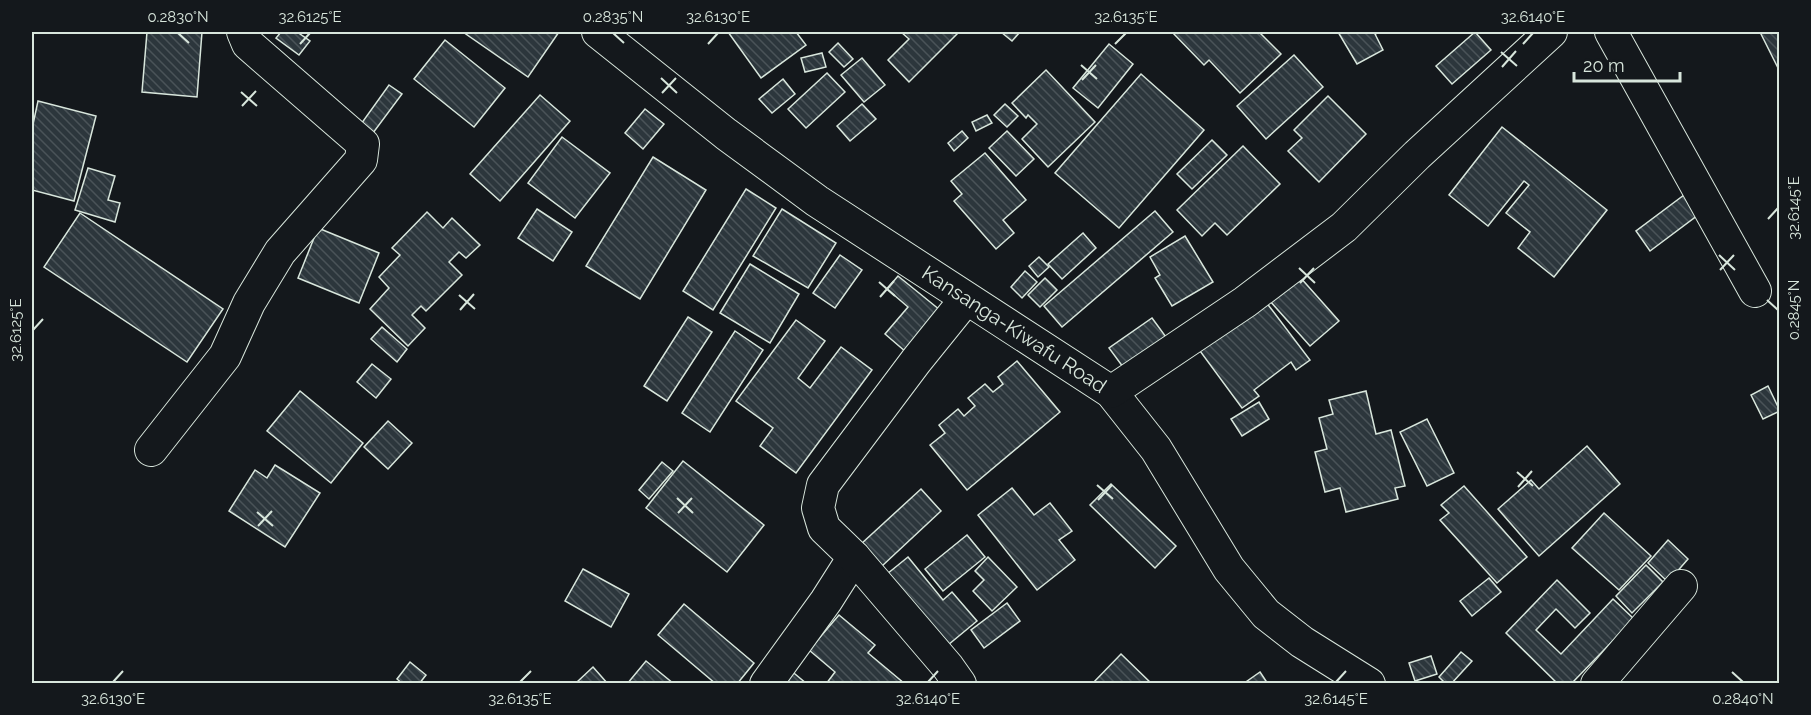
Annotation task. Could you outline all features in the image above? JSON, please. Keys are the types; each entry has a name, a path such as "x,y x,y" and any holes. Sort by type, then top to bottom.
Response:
{"street":[{"path":"151,450 225,356 249,303 280,252 362,160 363,144 248,44 243,32"},
{"path":"1111,392 1245,302 1344,226 1417,155 1551,32"},
{"path":"1611,32 1755,291"},
{"name":"Kansanga-Kiwafu Road","path":"614,36 726,134 817,201 1111,392 1156,449 1229,569 1266,614 1302,642 1369,684"},
{"path":"960,684 854,556 824,528 818,508 823,485 916,361 966,299"},
{"path":"766,684 826,601 854,556"},
{"path":"1597,684 1682,586"}],"building":[{"path":"147,32 202,32 197,97 142,92"},
{"path":"281,32 297,32 310,41 299,55 276,38"},
{"path":"463,32 559,32 528,77"},
{"path":"728,32 796,32 806,45 761,78"},
{"path":"901,32 959,32 909,82 888,60 909,39"},
{"path":"1001,32 1020,32 1012,41"},
{"path":"1172,32 1259,32 1281,54 1240,93 1209,60 1204,65"},
{"path":"1338,32 1380,32 1375,34 1383,50 1357,64"},
{"path":"1475,32 1491,50 1452,84 1436,66"},
{"path":"1760,32 1780,32 1779,70"},
{"path":"445,40 505,88 474,127 414,79"},
{"path":"838,43 853,59 844,67 829,52"},
{"path":"1109,44 1133,64 1098,108 1073,88"},
{"path":"822,53 826,67 805,72 801,58"},
{"path":"1294,55 1323,87 1266,139 1237,106"},
{"path":"862,58 885,85 864,102 841,75"},
{"path":"1046,70 1095,122 1048,167 1022,139 1037,124 1028,115 1026,118 1012,103"},
{"path":"827,73 845,92 806,128 788,109"},
{"path":"1141,74 1204,130 1119,228 1055,173"},
{"path":"783,79 795,94 772,113 759,99"},
{"path":"389,85 402,94 373,133 361,124"},
{"path":"540,95 570,121 500,201 470,174"},
{"path":"1328,96 1366,134 1319,182 1288,151 1302,138 1294,130"},
{"path":"38,101 96,116 74,201 32,190 32,129"},
{"path":"862,104 876,119 850,141 837,126"},
{"path":"1005,104 1018,116 1007,127 994,115"},
{"path":"645,109 664,124 643,149 625,133"},
{"path":"987,115 992,123 976,131 972,122"},
{"path":"1502,127 1607,210 1554,277 1518,248 1530,232 1506,213 1529,185 1524,181 1488,226 1449,195"},
{"path":"962,131 968,138 954,151 948,143"},
{"path":"1007,131 1034,159 1016,176 989,148"},
{"path":"562,137 610,173 575,218 528,183"},
{"path":"1212,140 1227,155 1192,189 1177,174"},
{"path":"1243,146 1280,184 1227,235 1215,223 1202,236 1177,210"},
{"path":"985,153 1026,200 1003,220 1014,233 996,249 954,201 962,194 951,181"},
{"path":"653,157 706,190 640,299 586,266"},
{"path":"88,168 115,176 108,200 120,203 115,222 75,210"},
{"path":"746,189 776,208 713,310 683,291"},
{"path":"1684,195 1698,215 1650,251 1636,231"},
{"path":"537,209 572,232 553,261 518,238"},
{"path":"782,209 836,243 808,288 753,256"},
{"path":"1155,211 1173,232 1062,327 1044,306"},
{"path":"427,212 443,228 452,218 480,245 466,258 459,252 449,262 462,275 426,311 421,306 412,315 425,328 408,346 370,309 389,288 379,277 400,255 392,248"},
{"path":"80,213 223,309 187,362 44,267"},
{"path":"318,228 379,253 359,303 298,278"},
{"path":"1083,233 1096,248 1062,279 1048,264"},
{"path":"1185,236 1213,282 1172,306 1155,278 1160,275 1150,257"},
{"path":"840,255 862,270 835,308 813,293"},
{"path":"1039,257 1049,267 1038,277 1029,266"},
{"path":"750,264 799,294 770,343 720,313"},
{"path":"1025,271 1037,282 1022,298 1011,287"},
{"path":"898,276 940,310 906,352 885,334 908,307 887,289"},
{"path":"1299,276 1339,321 1310,346 1270,301"},
{"path":"1045,278 1057,290 1040,307 1028,295"},
{"path":"1266,302 1310,360 1296,370 1291,362 1254,390 1259,396 1242,408 1200,351"},
{"path":"688,317 712,332 667,401 644,386"},
{"path":"1152,318 1166,337 1123,367 1109,348"},
{"path":"796,320 825,341 798,378 810,388 841,347 872,370 796,473 760,446 773,428 736,401"},
{"path":"382,327 407,349 397,362 371,339"},
{"path":"735,331 763,350 710,432 682,413"},
{"path":"1017,361 1060,412 967,490 930,445 945,433 939,425 958,409 964,416 975,406 968,398 985,384 993,392 1003,384 998,377"},
{"path":"372,364 391,379 376,398 357,382"},
{"path":"1768,386 1780,411 1763,419 1751,395"},
{"path":"300,391 363,443 331,483 267,431"},
{"path":"1366,391 1376,434 1391,430 1405,486 1395,488 1398,499 1346,512 1340,488 1325,492 1315,452 1327,449 1319,418 1333,414 1329,400"},
{"path":"1259,402 1269,419 1242,436 1231,419"},
{"path":"1427,419 1454,473 1427,486 1400,432"},
{"path":"388,421 412,443 388,469 364,447"},
{"path":"1587,446 1620,484 1539,556 1498,509 1531,480 1539,489"},
{"path":"683,461 764,525 727,572 646,508"},
{"path":"662,462 673,471 649,499 639,490"},
{"path":"275,465 320,493 285,547 229,511 255,470 267,478"},
{"path":"1111,484 1176,546 1155,568 1090,505"},
{"path":"1464,486 1527,557 1497,583 1440,520 1449,513 1441,505"},
{"path":"1012,488 1034,515 1050,503 1072,531 1059,540 1075,560 1037,590 978,515"},
{"path":"921,489 941,511 882,566 861,544"},
{"path":"1604,513 1651,556 1619,590 1572,548"},
{"path":"967,535 985,557 943,591 925,569"},
{"path":"1668,540 1688,559 1668,582 1648,563"},
{"path":"908,557 943,600 952,592 977,621 948,645 887,574"},
{"path":"988,557 1017,587 992,611 973,591 984,580 975,571"},
{"path":"1646,565 1663,582 1632,613 1616,596"},
{"path":"583,569 629,594 611,627 565,601"},
{"path":"1489,578 1501,592 1472,616 1460,601"},
{"path":"1557,580 1590,613 1575,628 1556,609 1536,630 1561,654 1613,599 1634,619 1571,684 1558,684 1506,633"},
{"path":"1007,603 1020,621 984,648 971,630"},
{"path":"684,604 754,663 737,684 716,684 658,635"},
{"path":"839,615 875,645 868,653 905,684 826,684 835,672 809,650"},
{"path":"1461,652 1472,661 1451,684 1446,684 1439,677"},
{"path":"1121,654 1152,684 1092,684"},
{"path":"1431,656 1437,674 1415,681 1409,663"},
{"path":"646,661 674,684 627,684"},
{"path":"410,662 426,675 419,684 403,684 397,679"},
{"path":"593,667 608,684 579,684 577,682"},
{"path":"789,669 807,684 778,684"},
{"path":"1260,672 1268,684 1243,684"}]}
